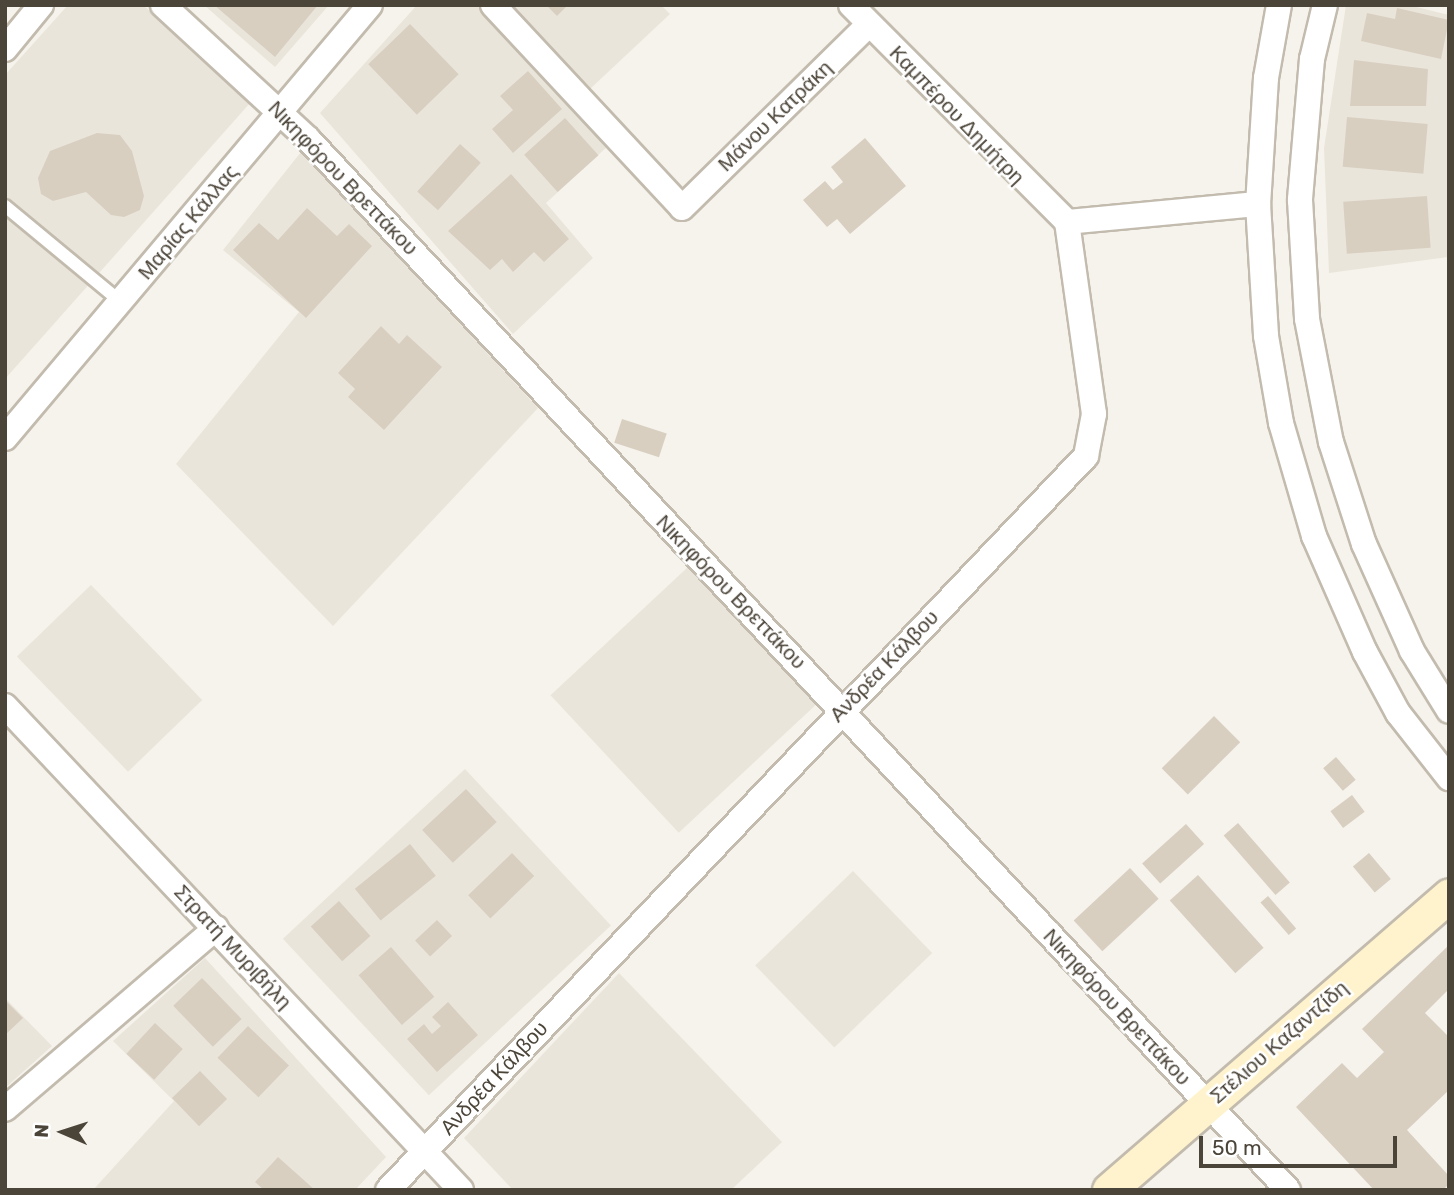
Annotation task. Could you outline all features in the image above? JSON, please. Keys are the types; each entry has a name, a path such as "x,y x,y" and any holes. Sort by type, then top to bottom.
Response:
{"main road":[{"name":"Στέλιου Καζαντζίδη","path":"1109,1190 1449,895"}],"street":[{"path":"5,49 41,5"},
{"name":"Νικηφόρου Βρεττάκου","path":"163,5 281,111 843,709 1288,1190"},
{"name":"Μαρίας Κάλλας","path":"5,438 370,5"},
{"name":"Μάνου Κατράκη","path":"494,5 681,208 869,24"},
{"name":"Καμπέρου Δημήτρη","path":"851,5 1067,222"},
{"path":"1279,5 1266,78 1258,204 1266,336 1296,480 1365,652 1398,713 1449,778"},
{"path":"1325,5 1311,59 1300,200 1307,319 1331,442 1364,544 1412,651 1449,711"},
{"path":"1067,222 1258,204"},
{"name":"Ανδρέα Κάλβου","path":"388,1190 1086,456 1094,414 1067,222"},
{"name":"Στρατή Μυριβήλη","path":"5,706 461,1190"},
{"path":"5,1109 216,928"}],"lane":[{"path":"5,206 121,302"}],"shaded area":[{"path":"68,5 143,5 250,103 5,379 5,75"},
{"path":"204,5 329,5 275,67"},
{"path":"417,5 478,5 608,146 546,203 593,258 513,334 320,113"},
{"path":"511,5 661,5 670,14 590,89"},
{"path":"1346,5 1408,5 1449,15 1448,257 1329,273 1324,148"},
{"path":"301,152 538,408 333,626 176,464 299,312 223,250"},
{"path":"688,567 816,704 679,833 551,695"},
{"path":"91,585 202,700 128,772 17,657"},
{"path":"465,769 611,926 429,1095 283,939"},
{"path":"853,871 932,953 834,1047 755,965"},
{"path":"205,958 386,1157 355,1190 93,1190 174,1101 113,1041"},
{"path":"619,973 782,1142 731,1190 513,1190 464,1138"},
{"path":"5,998 52,1046 5,1088"}],"building":[{"path":"214,5 318,5 275,57"},
{"path":"546,5 568,5 557,16"},
{"path":"1397,8 1449,20 1441,59 1361,41 1367,13 1395,19"},
{"path":"410,24 459,74 417,115 368,64"},
{"path":"1354,60 1428,69 1426,106 1350,106"},
{"path":"528,71 562,109 513,153 492,129 513,110 500,96"},
{"path":"1347,117 1428,124 1423,174 1343,167"},
{"path":"565,118 598,155 558,192 524,155"},
{"path":"97,133 120,135 132,151 144,196 140,210 124,217 111,215 86,192 53,201 41,194 38,178 50,151"},
{"path":"865,138 906,186 850,234 837,219 827,227 803,200 825,181 833,190 843,182 831,167"},
{"path":"460,144 481,163 438,210 417,192"},
{"path":"511,174 569,239 544,262 534,252 513,272 502,259 490,270 448,231"},
{"path":"1427,196 1431,248 1347,254 1343,202"},
{"path":"307,208 337,236 349,224 372,246 306,318 233,250 259,223 278,240"},
{"path":"381,326 399,344 407,335 442,367 384,430 348,397 355,389 338,373"},
{"path":"622,419 667,434 659,457 614,443"},
{"path":"1214,716 1240,742 1188,794 1162,768"},
{"path":"1336,757 1356,780 1343,791 1323,768"},
{"path":"466,789 497,822 453,863 422,830"},
{"path":"1352,795 1365,812 1343,828 1330,811"},
{"path":"1238,823 1290,883 1275,895 1224,835"},
{"path":"1186,824 1204,844 1160,884 1142,863"},
{"path":"410,844 436,876 381,921 355,889"},
{"path":"512,853 534,876 490,918 468,895"},
{"path":"1369,853 1391,879 1375,893 1353,866"},
{"path":"1130,868 1159,899 1102,951 1074,921"},
{"path":"1198,875 1264,948 1235,973 1170,900"},
{"path":"1268,896 1296,928 1289,935 1260,903"},
{"path":"339,901 370,936 342,961 311,926"},
{"path":"437,920 452,936 430,957 415,940"},
{"path":"1449,945 1449,989 1425,1013 1449,1037 1449,1090 1407,1130 1449,1176 1449,1184 1443,1190 1374,1190 1296,1107 1342,1063 1357,1078 1384,1052 1362,1029"},
{"path":"391,947 434,997 402,1025 359,975"},
{"path":"202,978 242,1019 213,1047 173,1006"},
{"path":"5,1000 23,1018 5,1035"},
{"path":"448,1002 478,1035 437,1072 407,1039 424,1024 432,1034 441,1026 432,1017"},
{"path":"155,1023 183,1049 154,1080 126,1054"},
{"path":"248,1026 289,1066 258,1097 217,1058"},
{"path":"200,1071 227,1099 199,1126 172,1098"},
{"path":"278,1157 315,1190 264,1190 255,1182"}]}
